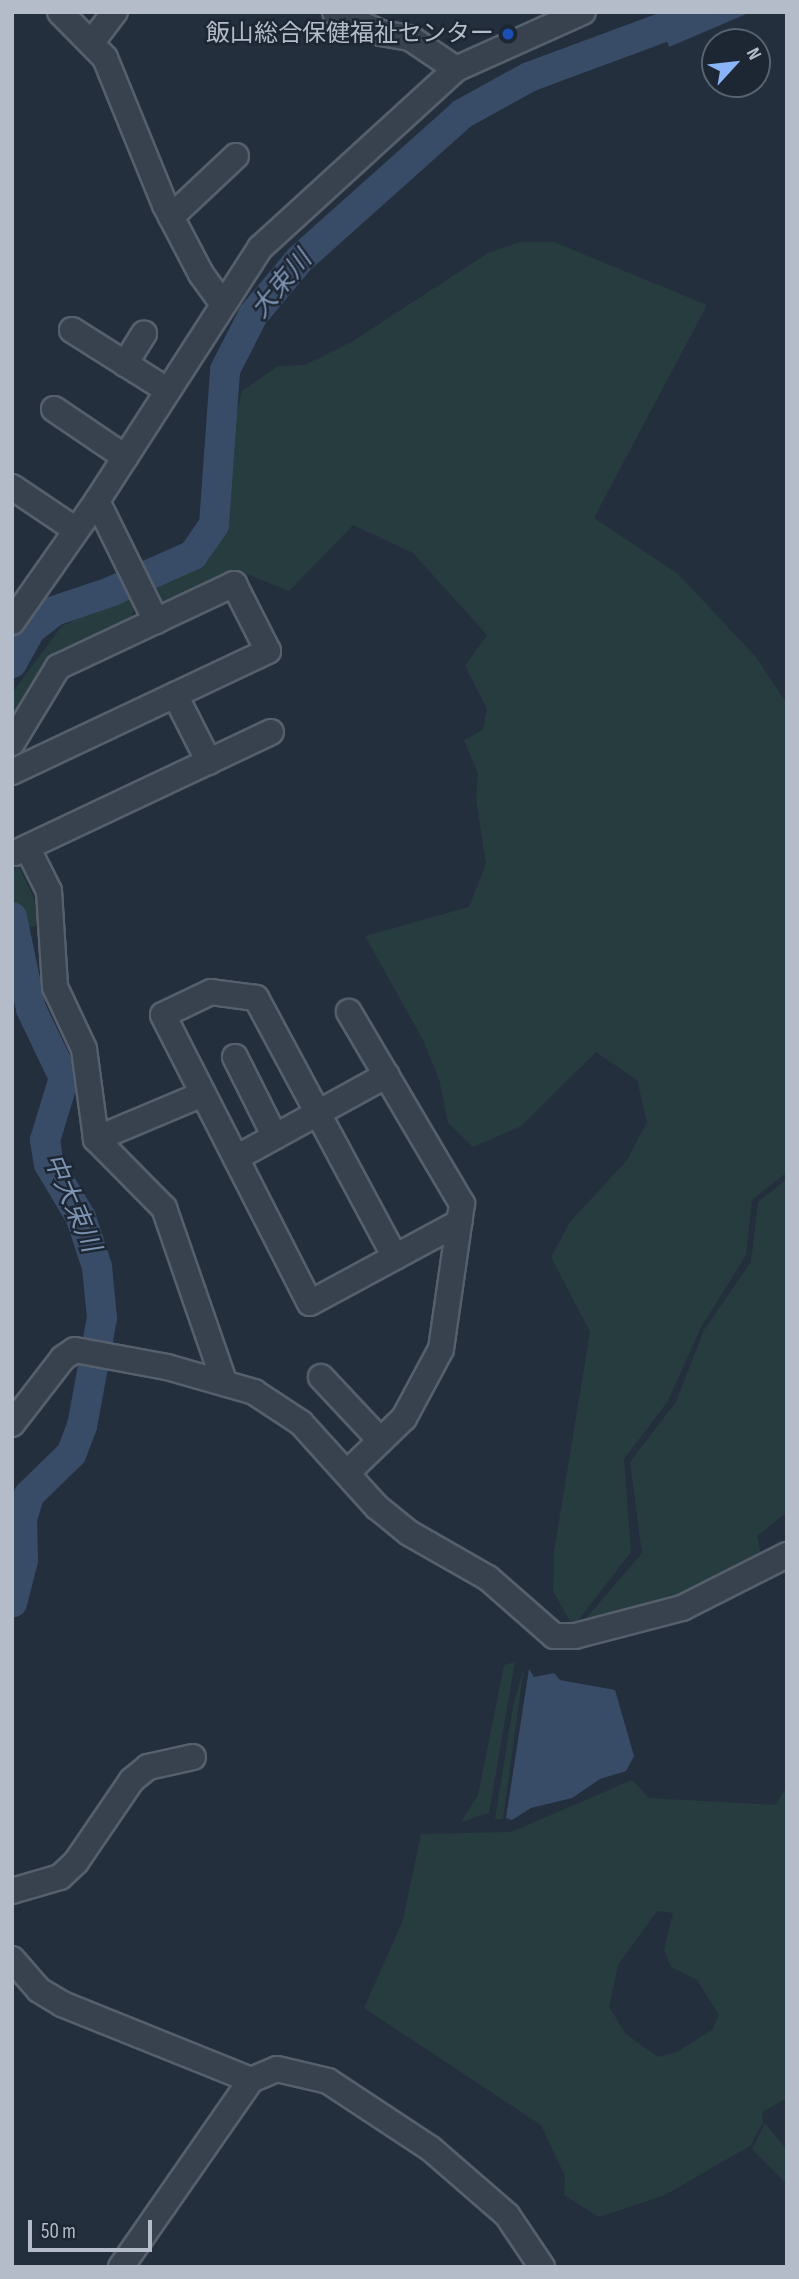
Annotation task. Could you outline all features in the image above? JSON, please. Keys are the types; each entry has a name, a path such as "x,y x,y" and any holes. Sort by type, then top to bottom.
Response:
{"street":[{"path":"60,12 105,58 172,217 222,303"},
{"path":"92,42 116,12"},
{"path":"335,12 381,33 410,38 456,69"},
{"path":"12,622 22,588 76,530 97,501 222,303 260,248 456,69 583,12"},
{"path":"172,217 236,156"},
{"path":"72,330 167,390"},
{"path":"125,364 144,333"},
{"path":"54,409 125,457"},
{"path":"12,487 76,530"},
{"path":"97,501 151,612"},
{"path":"12,743 58,667 151,612 234,584 268,651 12,772"},
{"path":"175,695 209,762"},
{"path":"224,1381 164,1208 96,1139 84,1049 55,986 49,891 20,850 271,732"},
{"path":"395,1257 256,998 211,992 163,1015 310,1303 460,1222"},
{"path":"348,1472 404,1418 441,1349 462,1204 349,1012"},
{"path":"235,1057 275,1137"},
{"path":"236,1158 387,1075"},
{"path":"96,1139 203,1094"},
{"path":"12,1424 63,1358 75,1350 97,1352 224,1381 279,1405 348,1472 388,1516 488,1578 554,1636 575,1636 682,1608 787,1555"},
{"path":"321,1377 380,1440"},
{"path":"12,1891 60,1877 76,1862 132,1780 148,1767 193,1757"},
{"path":"12,1959 39,1990 62,2004 251,2080"},
{"path":"121,2267 251,2080 277,2069 328,2081 460,2173 506,2215 542,2267"}],"green space":[{"path":"520,242 554,242 707,305 594,518 678,574 756,657 787,704 787,1172 752,1200 746,1255 700,1329 668,1401 624,1459 631,1552 573,1627 553,1591 554,1552 590,1332 551,1257 570,1222 627,1160 647,1122 637,1080 596,1052 521,1126 473,1147 448,1123 439,1079 423,1040 365,936 469,907 486,864 476,799 478,774 464,740 483,730 487,709 465,666 487,635 413,553 353,525 289,591 234,569 166,602 153,598 135,606 131,620 52,658 12,716 12,693 62,626 194,564 220,533 223,430 237,410 242,391 278,366 305,365 353,341 488,253"},
{"path":"19,867 34,898 39,925 30,927 12,898 12,869"},
{"path":"787,1179 787,1512 757,1536 761,1554 730,1574 629,1613 582,1623 642,1553 630,1462 676,1402 704,1330 751,1262 758,1202"},
{"path":"515,1662 489,1813 461,1822 478,1795 504,1665"},
{"path":"524,1667 503,1819 495,1819 513,1706"},
{"path":"632,1780 649,1798 776,1805 787,1786 787,2098 762,2112 763,2123 750,2146 665,2195 599,2217 564,2195 565,2176 541,2125 364,2008 403,1920 421,1834 511,1832","holes":["657,1911 673,1913 664,1950 671,1967 697,1980 719,2015 712,2030 677,2052 658,2057 626,2034 609,2007 618,1965"]},
{"path":"765,2123 787,2150 787,2184 752,2149"}],"water":[{"path":"672,12 751,12 714,28 701,28 701,33 669,47 660,18"},
{"path":"529,1669 534,1677 554,1673 560,1680 615,1690 634,1756 626,1771 600,1779 572,1798 531,1808 512,1820 506,1818"}],"waterway":[{"name":"大束川","path":"12,663 30,630 54,611 110,592 193,555 214,525 225,370 253,315 300,259 462,114 529,77 705,12"},
{"name":"中大束川","path":"12,917 31,1009 64,1078 45,1140 49,1164 81,1218 97,1267 102,1318 82,1426 71,1454 29,1495 22,1519 23,1560 12,1603"}],"place":[{"name":"飯山総合保健福祉センター","path":"508,34"}]}
